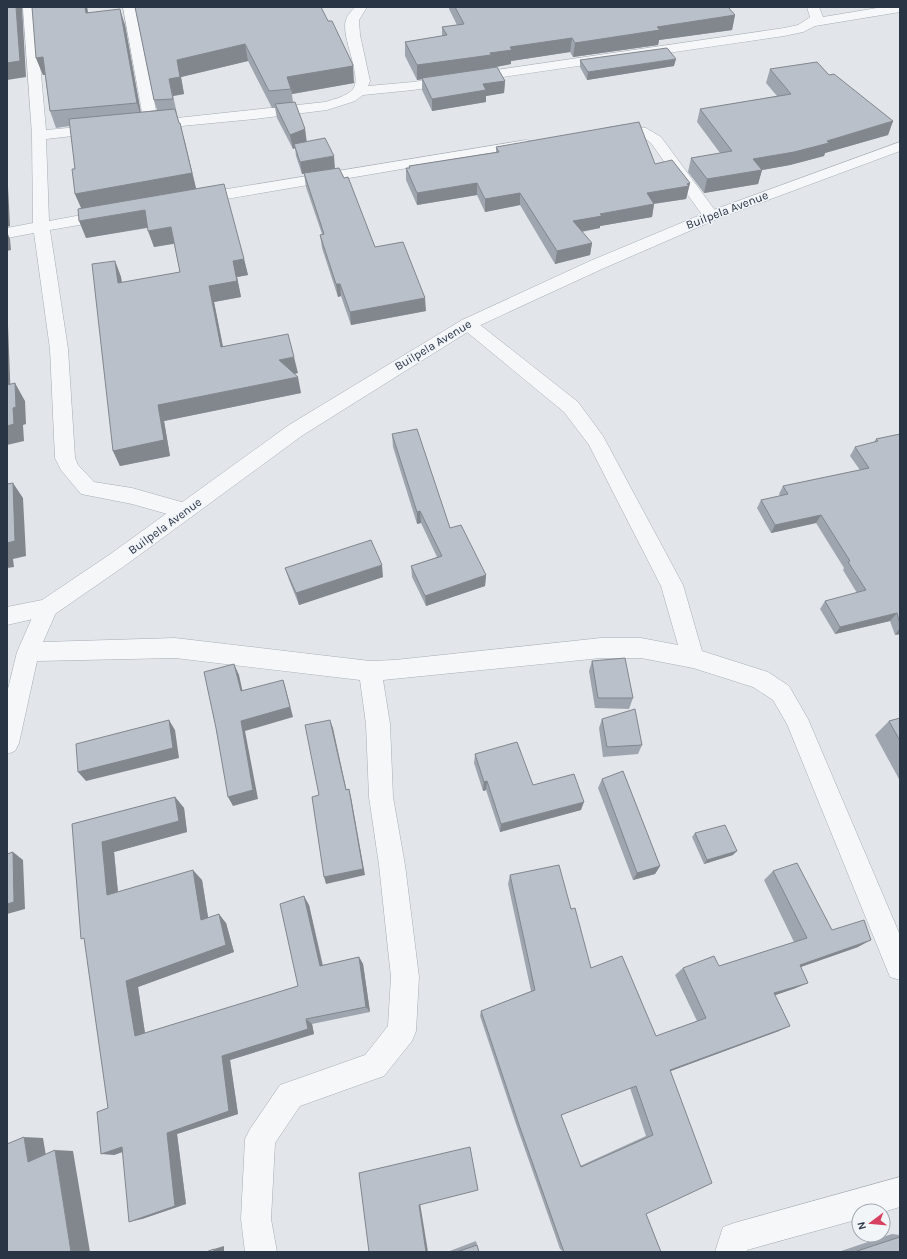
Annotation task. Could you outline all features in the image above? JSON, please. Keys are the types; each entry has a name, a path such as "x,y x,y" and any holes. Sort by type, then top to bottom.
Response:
{"street":[{"path":"29,7 38,135 41,227 59,349 65,458 71,470 88,489 132,496 185,511"},
{"path":"129,7 152,124"},
{"path":"360,91 364,82 353,35 352,20 361,7"},
{"path":"137,126 255,115 327,106 350,98 360,91 413,86 784,32 804,28 812,23 817,17 813,7"},
{"path":"812,23 900,8"},
{"path":"38,135 114,128"},
{"path":"601,132 628,128 641,129 650,134 656,140 711,216"},
{"path":"179,202 541,142"},
{"name":"Builpela Avenue","path":"7,616 47,608 82,586 296,430 468,324 596,264 711,216 900,146"},
{"path":"7,232 125,212"},
{"path":"468,324 571,407 596,441 672,584 693,658"},
{"path":"7,743 28,652 47,608"},
{"path":"28,652 175,648 370,671 395,670 601,648 641,648 693,658 760,679 781,693 796,718 900,967"},
{"path":"261,1252 256,1219 260,1139 290,1096 374,1066 402,1031 405,977 392,864 381,797 378,724 370,671"},
{"path":"731,1252 734,1238 900,1192"}],"building":[{"path":"7,7 16,7 20,61 7,63"},
{"path":"32,7 85,7 86,13 120,9 137,103 50,111 43,57 36,58"},
{"path":"135,7 321,7 328,21 332,21 353,66 287,77 291,89 269,91 245,44 177,60 180,77 169,79 173,99 154,100"},
{"path":"455,7 728,7 735,15 657,27 660,30 575,43 572,38 510,47 512,50 490,53 491,55 417,65 405,42 447,35 442,27 464,24"},
{"path":"667,48 676,59 588,72 580,60"},
{"path":"817,62 829,75 834,74 893,121 827,141 829,143 794,152 753,159 762,170 707,179 691,158 732,151 700,109 791,94 770,69"},
{"path":"497,67 505,81 483,84 486,90 432,99 422,78"},
{"path":"295,102 305,129 290,135 275,104"},
{"path":"175,109 180,123 192,173 75,194 72,169 75,169 69,119"},
{"path":"639,122 655,164 672,160 690,183 687,184 689,186 647,193 654,204 600,214 602,216 573,221 592,243 557,251 520,193 485,199 477,183 417,193 406,168 410,168 409,166 499,152 496,147"},
{"path":"325,138 334,156 300,162 294,144"},
{"path":"339,168 344,178 348,177 375,247 403,242 425,298 350,312 340,284 336,284 320,235 324,234 304,173"},
{"path":"224,184 244,259 233,261 237,281 209,286 221,347 288,334 294,357 279,360 298,377 158,405 164,440 113,451 92,264 115,261 118,283 180,272 171,227 148,231 145,210 79,221 78,209"},
{"path":"15,383 16,407 13,408 14,424 7,426 7,385"},
{"path":"417,429 450,528 461,525 486,575 425,596 411,566 442,556 420,511 417,512 392,434"},
{"path":"900,434 900,625 897,613 840,627 825,601 866,590 848,562 850,561 821,515 775,525 761,500 788,494 783,486 869,468 855,447 878,441 876,439"},
{"path":"13,483 15,541 7,543 7,484"},
{"path":"371,540 382,565 296,593 285,568"},
{"path":"625,658 633,698 598,698 592,661"},
{"path":"234,664 241,691 283,680 290,707 241,721 253,790 228,797 216,728 204,672"},
{"path":"635,709 642,745 607,747 602,719"},
{"path":"900,718 900,741 889,721"},
{"path":"169,720 173,748 78,772 76,744"},
{"path":"330,720 346,790 349,789 363,869 324,877 312,797 319,795 305,725"},
{"path":"517,742 533,785 574,774 584,802 501,824 487,781 484,782 475,754"},
{"path":"623,771 660,866 637,873 602,779"},
{"path":"175,797 179,821 102,842 107,895 193,870 201,920 219,914 226,945 126,981 135,1036 298,986 280,904 304,896 320,966 359,957 366,1007 306,1019 308,1029 222,1056 229,1111 167,1133 175,1206 129,1222 122,1147 101,1154 97,1112 108,1108 84,938 81,939 72,824"},
{"path":"725,825 737,851 707,860 695,833"},
{"path":"13,852 14,902 7,904 7,854"},
{"path":"797,863 832,930 864,920 871,940 800,965 808,983 774,993 790,1026 670,1070 712,1183 646,1214 661,1252 564,1252 481,1011 535,990 510,875 559,865 571,909 575,908 591,968 622,956 656,1036 706,1018 683,968 714,956 719,966 807,938 773,871","holes":["636,1086 653,1135 581,1167 561,1115"]},
{"path":"24,1137 28,1162 55,1150 71,1252 7,1252 7,1144"},
{"path":"470,1147 478,1190 419,1205 426,1252 369,1252 359,1173"},
{"path":"900,1237 900,1252 854,1252 882,1243 891,1243 891,1240"},
{"path":"477,1245 479,1252 457,1252"},
{"path":"214,1249 214,1252 206,1252"}]}
